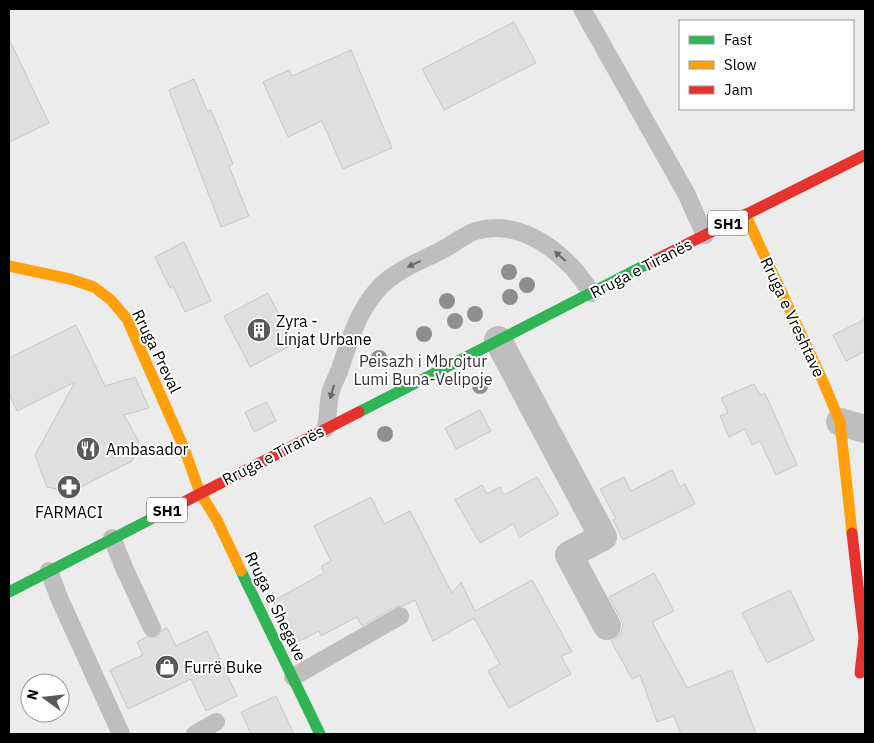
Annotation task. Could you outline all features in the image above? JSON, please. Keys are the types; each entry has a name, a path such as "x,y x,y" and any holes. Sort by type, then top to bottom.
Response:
{"street":[{"name":"Rruga e Tiranës","path":"9,592 498,340 865,155"},
{"name":"Rruga e Vreshtave","path":"745,214 822,379 853,426 864,638 860,673"},
{"name":"Rruga Preval","path":"9,266 94,286 111,300 127,319 184,448 200,493"},
{"path":"498,340 603,537 569,555 607,626"},
{"name":"Rruga e Shegave","path":"200,493 217,520 320,734"}],"lane":[{"path":"582,9 686,193 706,235"},
{"path":"326,428 330,392 352,332 368,301 389,279 412,263 428,258 447,248 463,236 490,228 510,229 527,233 567,262 592,293"},
{"path":"112,538 152,628"},
{"path":"49,571 60,600 121,734"},
{"path":"293,677 400,616"},
{"path":"195,734 216,722"}],"green space":[{"name":"Peisazh i Mbrojtur Lumi Buna-Velipoje","path":"9,9 865,9 865,734 9,734"}],"building":[{"path":"514,22 536,63 444,110 422,69"},
{"path":"9,39 49,123 9,142"},
{"path":"351,50 392,148 343,169 322,121 288,137 263,82 289,70 292,76"},
{"path":"194,79 207,111 211,110 233,164 229,166 249,216 221,227 169,90"},
{"path":"184,242 211,301 185,312 173,286 170,288 155,257"},
{"name":"Zyra - Linjat Urbane","path":"268,293 294,344 250,367 224,316"},
{"path":"865,319 865,351 846,361 833,335"},
{"path":"76,325 105,386 135,377 149,408 124,415 139,442 132,461 71,492 47,487 35,455 75,382 17,411 9,393 9,358"},
{"path":"754,384 760,395 765,393 797,465 776,475 760,441 752,445 745,429 729,437 720,416 728,413 721,398"},
{"path":"267,402 276,421 254,432 245,412"},
{"path":"480,410 491,431 456,449 445,428"},
{"path":"672,470 680,487 685,484 695,504 623,540 613,520 616,519 600,489 624,477 631,491"},
{"path":"537,477 559,514 520,537 513,524 480,543 455,500 482,485 487,494 500,487 504,495"},
{"path":"371,497 384,524 410,511 452,593 461,582 475,611 532,580 572,652 561,656 571,674 509,708 488,671 500,664 474,618 433,641 415,600 403,606 395,607 362,626 357,617 321,636 319,631 294,644 273,601 324,573 321,566 331,561 314,526"},
{"path":"654,573 674,611 652,622 687,688 732,670 756,734 681,734 674,716 657,722 640,675 632,679 611,641 620,635 623,626 609,597"},
{"path":"790,590 814,640 767,663 742,613"},
{"path":"167,628 176,646 207,631 237,696 206,711 191,679 128,709 110,670 143,655 137,642 147,637 157,637 162,630"},
{"path":"276,696 294,734 251,734 241,712"}],"traffic: fast":[{"path":"359,412 653,261"},
{"path":"9,592 182,503"},
{"path":"241,571 320,734"}],"traffic: slow":[{"path":"745,214 840,422 852,533"},
{"path":"9,266 70,279 94,287 111,300 127,319 184,448 200,493 217,520 241,571"}],"traffic: jam":[{"path":"653,261 865,155"},
{"path":"182,503 359,412"},
{"path":"852,533 864,638 860,673"}],"place":[{"name":"Zyra - Linjat Urbane","path":"259,330"},
{"name":"Ambasador","path":"88,449"},
{"name":"FARMACI","path":"69,487"},
{"name":"Furrë Buke","path":"167,667"}]}
